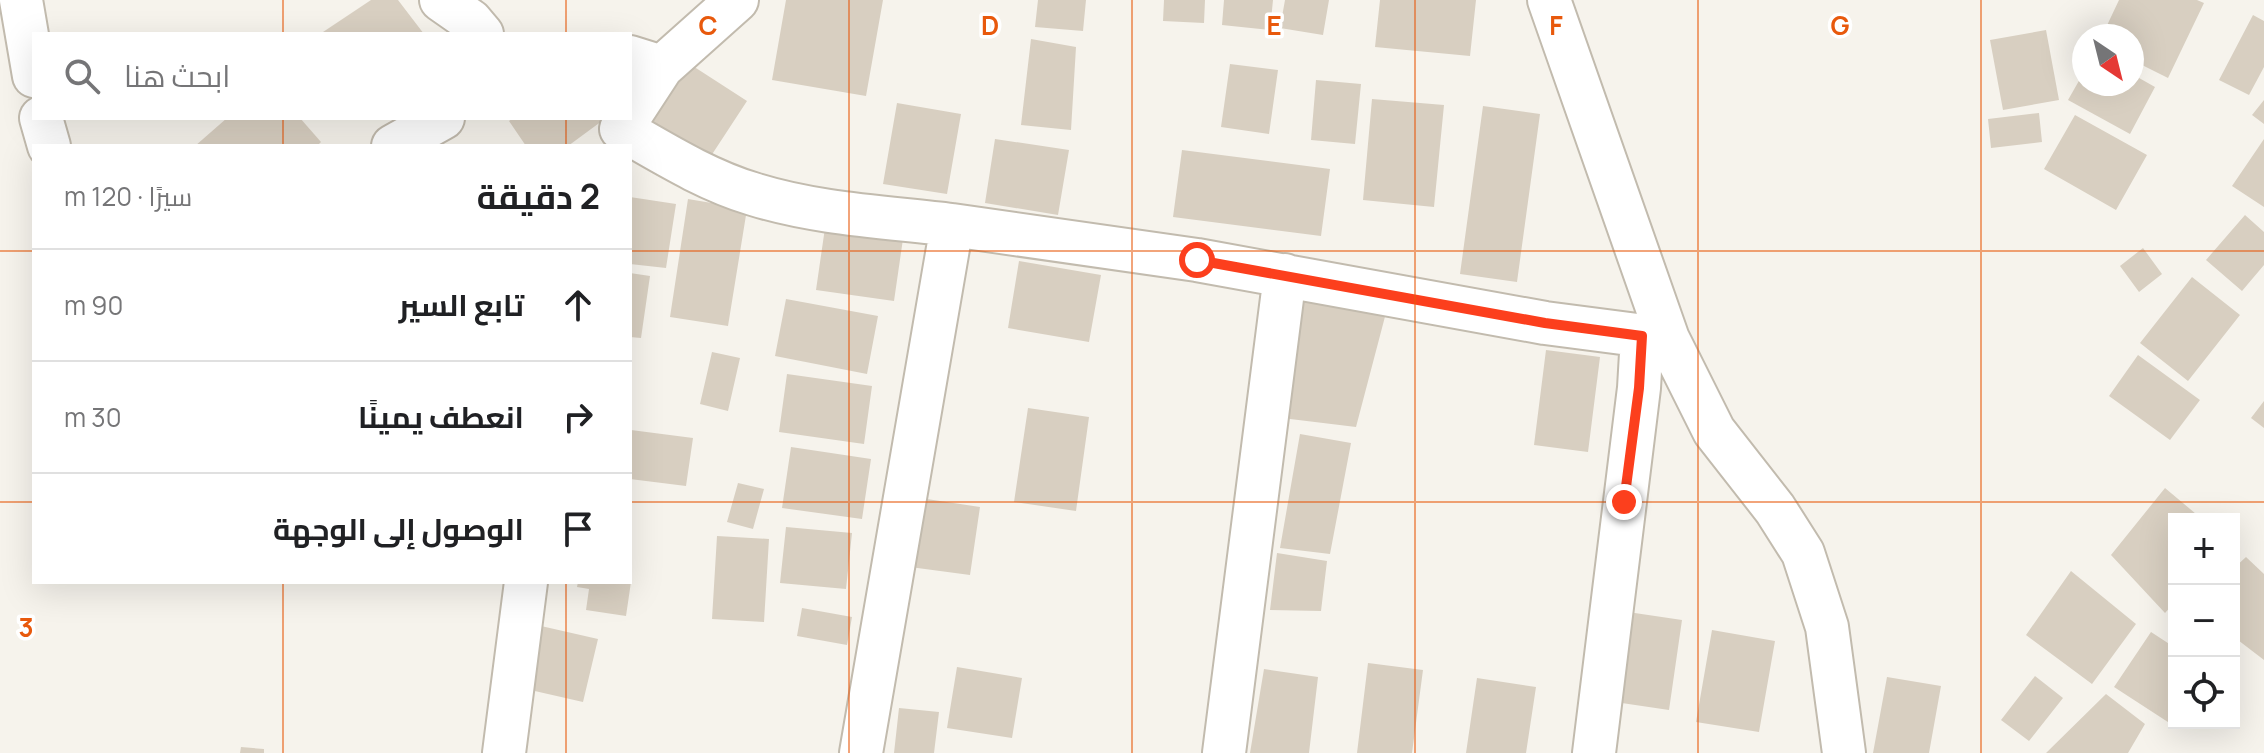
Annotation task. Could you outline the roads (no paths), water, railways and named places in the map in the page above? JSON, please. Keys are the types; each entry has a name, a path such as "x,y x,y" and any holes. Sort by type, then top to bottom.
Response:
{"street":[{"path":"21,0 32,64"},
{"path":"441,0 471,21 480,32"},
{"path":"632,103 646,62 737,0"},
{"path":"1549,0 1655,337 1714,431 1775,509 1803,553 1827,627 1844,753"},
{"path":"42,120 48,144"},
{"path":"397,144 439,120"},
{"path":"624,127 689,167 752,194 812,207 1285,275 1545,323 1655,337"},
{"path":"861,753 952,225"},
{"path":"1224,753 1285,275"},
{"path":"1594,753 1639,388 1655,337"},
{"path":"504,753 526,584"}]}
